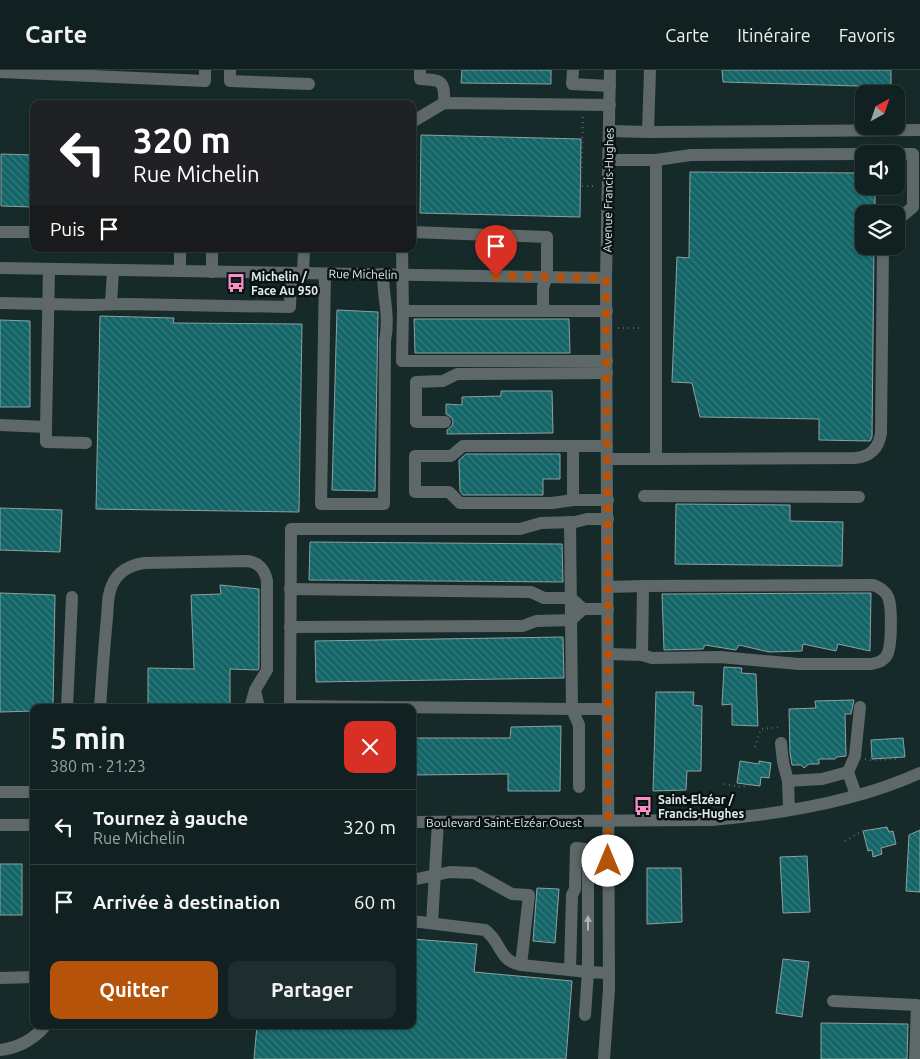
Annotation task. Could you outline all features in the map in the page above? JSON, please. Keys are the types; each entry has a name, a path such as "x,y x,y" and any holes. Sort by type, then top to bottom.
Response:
{"street":[{"path":"0,72 96,73 205,81 205,70"},
{"path":"230,70 230,81 309,84"},
{"path":"420,70 420,79 436,80 443,84 445,91 444,103"},
{"path":"573,70 572,84 610,86"},
{"name":"Avenue Francis-Hughes","path":"604,1059 609,1005 606,278 610,70"},
{"path":"648,132 650,70"},
{"path":"416,120 444,103 610,105"},
{"path":"609,131 920,130"},
{"path":"608,160 656,160 691,155 855,154"},
{"path":"905,154 913,154 913,207 905,214"},
{"path":"656,160 656,459"},
{"path":"0,232 30,232"},
{"path":"416,232 547,237 547,277 543,287 543,311"},
{"path":"180,252 180,271"},
{"path":"212,252 212,272"},
{"path":"0,303 290,307 303,252"},
{"path":"402,252 402,361 607,367"},
{"path":"608,500 573,500 552,503 460,503 449,492 415,492 415,456 450,456 464,446 573,446 656,459 863,457 873,451 878,445 881,433 883,255"},
{"name":"Rue Michelin","path":"0,268 606,278"},
{"path":"49,269 46,442 86,443"},
{"path":"112,304 113,270"},
{"path":"325,274 321,504 384,504 385,341 387,320 383,274"},
{"path":"403,311 607,311"},
{"path":"445,422 416,422 416,382 443,381 457,374 607,367"},
{"path":"0,425 46,427"},
{"path":"573,446 573,500"},
{"path":"644,496 859,497"},
{"path":"289,704 291,529 520,529 541,522 608,519"},
{"path":"570,522 572,709 579,725 579,787"},
{"path":"100,704 110,588 122,572 130,567 144,563 246,561 257,564 262,568 267,581 267,670 255,690 251,704"},
{"path":"608,587 873,585 882,590 889,598 890,642 889,650 884,659 878,663 871,664 823,665 720,657 652,658 642,655 608,654"},
{"path":"642,655 643,586"},
{"path":"290,589 531,592 544,598 571,598 583,609 608,609"},
{"path":"67,704 72,597"},
{"path":"290,627 523,626 536,620 571,620 583,609"},
{"path":"255,690 257,704"},
{"path":"856,795 848,772 856,756 860,707"},
{"path":"416,708 608,709"},
{"path":"781,743 788,781 789,810"},
{"path":"788,781 822,779 848,772"},
{"name":"Boulevard Saint-Elzéar Ouest","path":"416,822 712,820 741,818 789,810 856,795 920,773"},
{"path":"0,792 30,792"},
{"path":"432,923 438,822"},
{"path":"0,825 30,825"},
{"path":"570,970 572,895 575,889 576,848 582,848 588,854 588,972 585,1015"},
{"path":"416,879 450,872 474,873 512,894 529,895 521,965"},
{"path":"416,921 485,930 494,937 507,960 515,964 609,973"},
{"path":"0,978 30,977"},
{"path":"833,1002 918,1005 914,1059"},
{"path":"0,1050 19,1045 42,1029"}],"path":[{"path":"584,105 581,186 595,186"},
{"path":"617,328 645,328"},
{"path":"755,747 761,729 781,727"},
{"path":"870,760 900,759"},
{"path":"724,784 742,787 750,785"},
{"path":"845,842 863,831 872,829"}],"building":[{"path":"462,70 551,70 551,84 461,83"},
{"path":"722,70 891,70 891,85 855,86 723,82"},
{"path":"421,135 581,139 580,217 420,213"},
{"path":"1,154 30,155 30,207 1,206"},
{"path":"690,172 855,173 855,195 875,195 875,205 855,205 855,255 874,255 872,437 870,441 819,440 819,419 700,417 692,383 672,382 677,257 689,258"},
{"path":"337,310 378,312 375,491 332,490"},
{"path":"100,316 174,318 173,323 302,324 299,512 96,509"},
{"path":"414,319 569,319 570,353 415,353"},
{"path":"0,320 30,321 30,407 0,407"},
{"path":"501,391 552,391 553,433 447,434 447,430 452,426 453,422 452,418 446,414 446,404 462,405 462,397 501,396"},
{"path":"466,454 560,454 560,479 543,479 543,495 463,495 460,491 459,460"},
{"path":"676,504 790,505 790,521 843,522 842,566 675,564"},
{"path":"0,508 62,510 60,552 0,550"},
{"path":"310,542 562,544 563,582 309,580"},
{"path":"220,585 259,589 258,670 230,669 230,704 148,704 148,668 194,669 191,595 221,594"},
{"path":"0,593 55,595 53,704 30,704 30,711 0,712"},
{"path":"871,593 870,651 838,644 836,651 803,644 802,651 769,652 739,645 736,650 705,645 703,649 664,650 662,594"},
{"path":"563,637 564,678 316,682 315,641"},
{"path":"724,667 742,668 741,673 756,674 758,726 732,725 732,704 722,705"},
{"path":"656,692 694,692 693,705 702,706 701,771 687,771 686,790 653,791"},
{"path":"854,700 851,714 845,714 846,756 835,759 819,759 819,764 809,764 804,768 801,765 792,765 789,709 816,708 815,701"},
{"path":"561,726 560,791 508,791 508,774 416,775 416,738 510,738 511,727"},
{"path":"903,738 905,757 872,759 871,740"},
{"path":"740,761 759,764 759,761 771,763 769,778 761,777 760,786 737,783"},
{"path":"887,827 889,832 893,831 896,844 881,848 882,854 873,857 872,850 868,851 863,831"},
{"path":"920,830 920,892 906,891 909,835"},
{"path":"807,856 810,912 783,913 780,857"},
{"path":"0,864 22,864 22,915 0,915"},
{"path":"647,868 681,868 682,922 647,924"},
{"path":"537,888 559,889 555,943 533,941"},
{"path":"416,939 477,944 474,972 572,981 566,1059 254,1059 257,1029 416,1029"},
{"path":"783,959 809,962 802,1017 776,1013"},
{"path":"821,1023 908,1024 907,1059 821,1059"}],"place":[{"name":"Michelin / Face Au 950","path":"236,283"},
{"name":"Saint-Elzéar / Francis-Hughes","path":"643,806"}],"route":[{"path":"496,276 606,278 608,861"}]}
